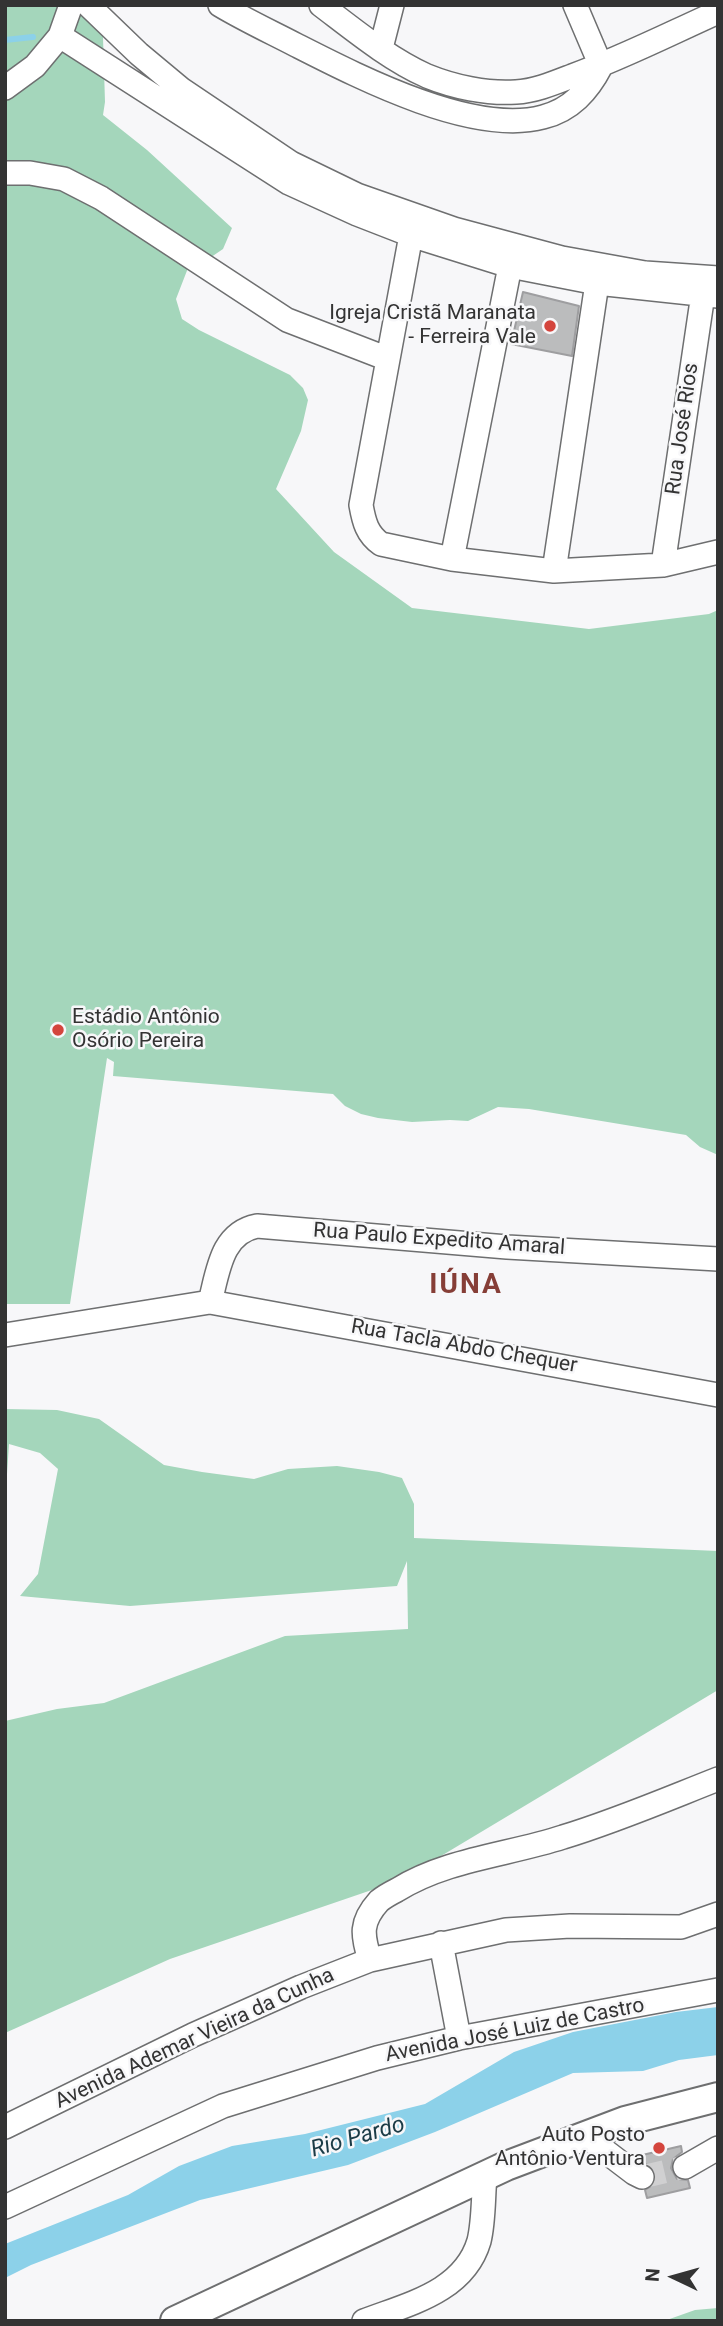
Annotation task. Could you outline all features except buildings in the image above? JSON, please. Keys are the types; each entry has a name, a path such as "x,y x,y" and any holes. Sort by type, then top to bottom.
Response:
{"main road":[{"path":"175,2321 485,2176 584,2135 625,2121 718,2097"}],"street":[{"path":"5,88 35,66 60,36 71,5"},
{"path":"88,5 139,54 181,89 291,163 356,195 454,229 562,258 713,289"},
{"path":"220,5 368,79 440,108 485,118 535,119 553,114 572,104 590,87 601,66"},
{"path":"321,5 381,48 427,75 461,86 499,93 544,87 601,66 718,12"},
{"path":"381,48 392,5"},
{"path":"575,5 601,66"},
{"path":"60,36 289,183 331,204 411,235 510,266 597,283 713,289"},
{"path":"5,173 30,173 64,179 101,198 287,320 388,359"},
{"path":"411,235 361,505 366,529 381,544 452,559 554,571 663,565 718,552"},
{"path":"452,559 510,266"},
{"path":"554,571 597,283"},
{"name":"Rua José Rios","path":"663,565 713,289"},
{"name":"Rua Paulo Expedito Amaral","path":"210,1302 223,1251 234,1236 244,1229 257,1226 507,1247 718,1259"},
{"name":"Rua Tacla Abdo Chequer","path":"5,1335 210,1302 718,1395"},
{"path":"370,1960 363,1938 367,1919 380,1900 418,1877 482,1857 562,1838 718,1779"},
{"name":"Avenida Ademar Vieira da Cunha","path":"5,2127 193,2035 370,1960 441,1943 519,1929 570,1926 681,1927 718,1914"},
{"path":"441,1943 459,2038"},
{"name":"Avenida José Luiz de Castro","path":"5,2207 223,2106 377,2058 459,2038 718,1990"},
{"path":"584,2135 634,2174 642,2176"},
{"path":"685,2167 718,2148"},
{"path":"364,2321 438,2291 456,2279 472,2260 480,2238 485,2176"}],"green space":[{"path":"5,5 102,5 105,102 103,115 147,150 232,228 223,249 198,266 188,268 176,299 182,319 290,375 303,388 308,400 301,431 276,489 334,552 412,608 589,629 709,614 718,610 718,1155 700,1147 686,1135 529,1109 498,1107 468,1121 412,1122 361,1114 345,1106 333,1094 113,1076 114,1062 107,1058 70,1304 5,1304"},
{"path":"5,1409 57,1410 99,1419 164,1465 202,1472 254,1479 288,1469 337,1466 402,1478 414,1504 414,1538 718,1551 718,1690 401,1880 170,1959 5,2033 5,1721 57,1709 104,1703 285,1636 408,1629 407,1561 397,1586 130,1606 20,1596 38,1574 58,1469 40,1453 9,1444 5,1504"},
{"path":"718,2308 718,2321 664,2321 695,2310"}],"water":[{"name":"Rio Pardo","path":"718,2007 718,2055 679,2060 643,2071 573,2073 435,2132 348,2165 200,2200 31,2265 5,2278 5,2244 128,2195 179,2166 232,2146 305,2134 425,2104 514,2052 573,2032 676,2012"}],"waterway":[{"path":"5,40 33,37"}],"tunnel":[{"path":"642,2177 685,2167"}],"place":[{"name":"Igreja Cristã Maranata - Ferreira Vale","path":"550,326"},
{"name":"Estádio Antônio Osório Pereira","path":"58,1030"},
{"name":"Auto Posto Antônio Ventura","path":"659,2148"}],"district":[{"name":"IÚNA","path":"466,1286"}]}
